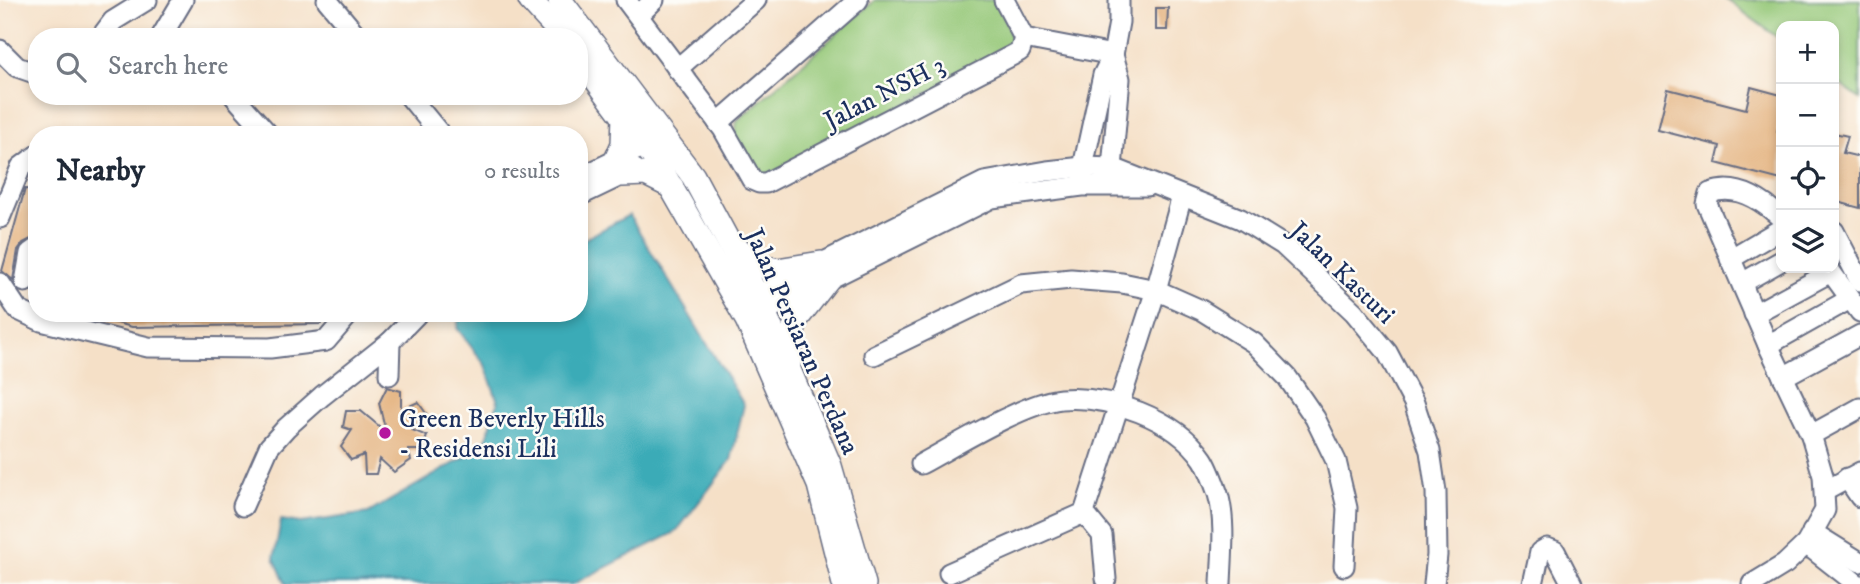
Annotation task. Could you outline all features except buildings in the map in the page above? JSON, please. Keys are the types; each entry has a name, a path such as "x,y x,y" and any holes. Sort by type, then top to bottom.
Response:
{"main road":[{"path":"530,0 556,28"},
{"name":"Jalan Persiaran Perdana","path":"560,0 579,28"},
{"name":"Jalan Persiaran Perdana","path":"588,42 659,148 672,187 752,308 789,370 830,466 864,584"},
{"name":"Jalan Persiaran Perdana","path":"588,69 624,116 693,176 730,243 819,485 844,584"},
{"path":"624,116 619,168 646,174 672,187"},
{"path":"730,243 757,265 777,270 824,271 796,320 789,370"}],"street":[{"path":"108,28 113,21 147,0"},
{"path":"166,28 183,0"},
{"path":"327,0 350,28"},
{"path":"654,0 632,7 718,123 858,0"},
{"path":"677,69 756,0"},
{"path":"1004,0 1024,38 1113,55"},
{"path":"752,308 984,182 1046,170 1083,176 1103,75 1113,55 1119,22 1119,0"},
{"name":"Jalan NSH 3","path":"718,123 752,180 766,183 1013,55 1020,51 1024,38"},
{"path":"0,50 17,67 28,71"},
{"path":"1111,177 1120,79 1113,55"},
{"path":"242,105 261,126"},
{"path":"416,105 434,126"},
{"path":"588,190 619,168 659,148"},
{"path":"0,218 21,167 28,162"},
{"path":"588,176 619,168"},
{"name":"Jalan Kasturi","path":"1083,176 1111,177 1155,186 1241,219 1283,245 1354,312 1387,352 1414,404 1430,451 1436,492 1437,555 1434,584"},
{"path":"1752,584 1785,564 1809,538 1825,510 1825,491 1818,453 1811,435 1754,314 1707,204 1710,193 1719,190 1733,191 1776,205"},
{"path":"949,573 1084,513 1156,290 1182,197"},
{"path":"1762,200 1776,213"},
{"path":"1730,258 1776,232"},
{"path":"1839,241 1860,281"},
{"path":"1742,283 1776,264"},
{"path":"1754,314 1825,273"},
{"path":"1768,345 1855,305 1832,273"},
{"path":"0,277 28,282"},
{"path":"874,355 1021,284 1071,279 1122,283 1156,290 1201,310 1254,343 1287,377 1315,418 1336,461 1347,508 1344,566"},
{"path":"0,284 18,310 28,315"},
{"path":"45,322 148,347 270,348 326,341 342,322"},
{"path":"243,506 269,447 286,428 390,342 409,322"},
{"path":"1783,377 1860,335"},
{"path":"389,375 390,342"},
{"path":"921,464 1021,412 1060,399 1120,404 1147,415 1181,436 1203,459 1218,495 1223,532 1221,584"},
{"path":"1811,435 1860,408"},
{"path":"1825,491 1853,475 1860,497"},
{"path":"1084,513 1102,535 1107,579"},
{"path":"1809,538 1860,562"},
{"path":"1809,538 1857,584"},
{"path":"1533,584 1540,552 1547,548 1555,551 1572,584"}],"green space":[{"path":"875,0 995,0 1010,32 1008,52 769,175 752,169 734,139 737,121"},
{"path":"1727,0 1860,0 1860,99 1839,84 1839,21 1776,21 1776,36"}],"water":[{"path":"629,215 744,405 731,460 676,532 573,584 286,584 274,558 281,520 301,523 368,513 484,446 498,402 485,365 457,328 458,322 588,322 588,237"}],"place":[{"name":"Green Beverly Hills - Residensi Lili","path":"385,433"}]}
